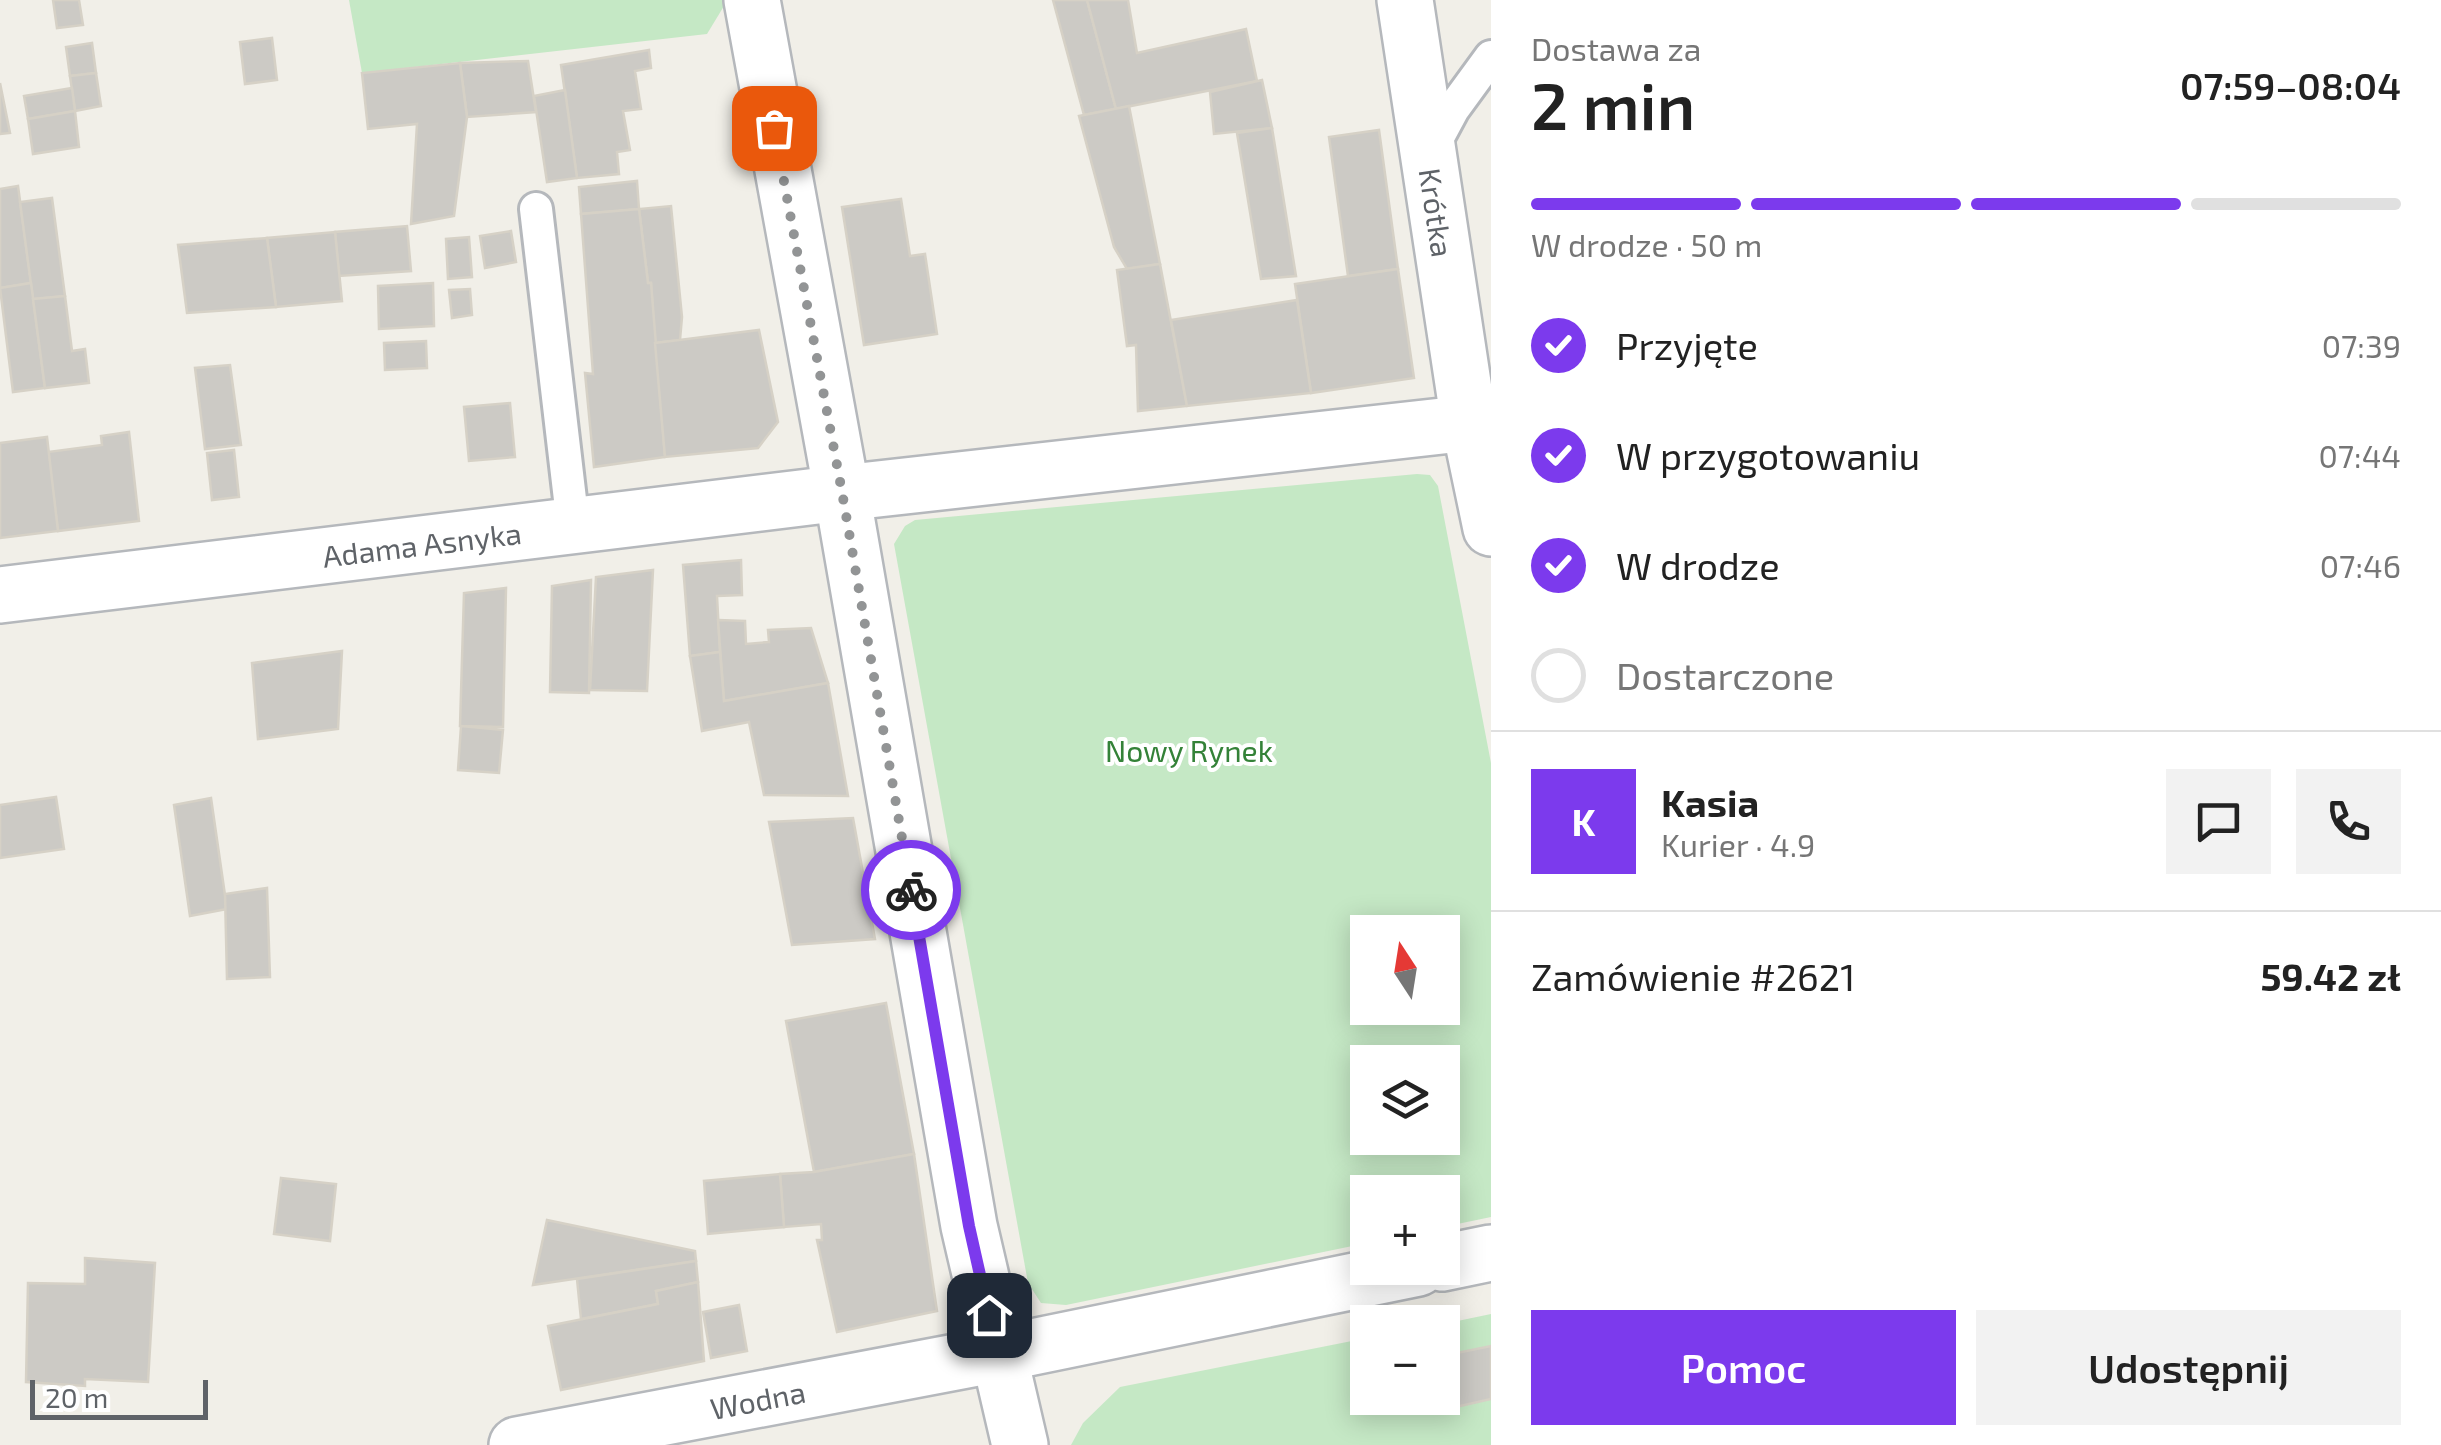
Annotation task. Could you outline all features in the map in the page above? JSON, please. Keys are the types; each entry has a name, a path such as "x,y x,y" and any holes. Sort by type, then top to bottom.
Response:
{"street":[{"path":"752,0 969,1226 1020,1445"},
{"name":"Krótka","path":"1405,0 1469,423"},
{"path":"842,492 1469,423 1491,528"},
{"name":"Adama Asnyka","path":"0,595 842,492"},
{"path":"1460,1259 1491,1253"},
{"path":"998,1354 1350,1282"},
{"name":"Wodna","path":"517,1445 998,1354"}],"lane":[{"path":"1428,154 1453,109 1491,57"},
{"path":"536,209 573,524"}],"green space":[{"path":"349,0 724,0 724,6 707,34 362,73"},
{"name":"Nowy Rynek","path":"1430,475 1438,486 1491,763 1491,1217 1460,1223 1460,1175 1350,1175 1350,1247 1066,1305 1041,1303 1028,1283 894,544 905,526 915,520"},
{"path":"1491,1314 1491,1445 1071,1445 1083,1423 1120,1387 1350,1341 1350,1415 1460,1415 1460,1320"}],"building":[{"path":"53,0 79,0 83,25 57,28"},
{"path":"1053,0 1087,0 1116,109 1084,115"},
{"path":"1087,0 1128,0 1137,53 1246,29 1257,81 1116,109"},
{"path":"272,38 277,80 245,84 240,42"},
{"path":"92,43 96,73 70,76 66,47"},
{"path":"649,50 651,68 635,71 641,109 623,111 630,150 617,152 619,174 577,178 561,65"},
{"path":"528,61 536,112 467,117 460,63"},
{"path":"460,63 467,117 454,216 411,224 417,124 368,129 362,73"},
{"path":"96,73 101,106 75,111 70,76"},
{"path":"1262,80 1272,128 1214,134 1210,92"},
{"path":"0,83 10,133 0,134"},
{"path":"72,88 75,111 28,119 24,96"},
{"path":"565,90 577,178 547,182 534,96"},
{"path":"1129,106 1160,264 1127,269 1114,247 1079,116"},
{"path":"75,111 79,147 33,154 28,119"},
{"path":"1272,128 1296,276 1261,279 1237,133"},
{"path":"1379,130 1398,269 1348,276 1329,137"},
{"path":"637,181 639,209 581,214 579,187"},
{"path":"18,186 31,283 0,288 0,189"},
{"path":"52,198 65,296 33,299 20,202"},
{"path":"901,199 910,256 925,254 937,334 864,345 842,207"},
{"path":"671,206 682,317 680,340 655,343 651,283 639,209"},
{"path":"639,209 651,283 665,457 594,467 585,373 593,374 581,214"},
{"path":"407,226 411,271 339,276 335,232"},
{"path":"511,231 516,262 485,268 480,236"},
{"path":"335,232 342,301 276,307 267,238"},
{"path":"469,237 472,277 448,279 446,239"},
{"path":"267,238 276,307 187,313 178,245"},
{"path":"1160,264 1187,406 1138,411 1136,345 1127,346 1117,270"},
{"path":"1398,269 1414,378 1311,393 1295,284"},
{"path":"31,283 45,388 13,392 0,288"},
{"path":"433,283 434,326 379,329 378,286"},
{"path":"470,289 472,315 452,318 449,290"},
{"path":"65,296 72,351 85,349 89,383 45,388 33,299"},
{"path":"1297,300 1311,393 1187,406 1171,320"},
{"path":"759,330 778,422 758,448 665,457 655,343"},
{"path":"426,341 427,368 385,370 384,343"},
{"path":"230,365 241,445 205,449 195,368"},
{"path":"510,403 515,457 469,461 464,407"},
{"path":"129,432 139,521 58,531 48,452 102,445 101,436"},
{"path":"47,437 58,531 0,538 0,443"},
{"path":"234,450 239,497 212,500 207,453"},
{"path":"741,560 742,595 717,596 720,652 690,656 683,565"},
{"path":"653,570 647,691 590,690 596,577"},
{"path":"591,580 589,693 550,692 552,586"},
{"path":"506,588 503,727 460,726 464,593"},
{"path":"718,620 745,621 746,644 769,642 768,630 811,628 828,683 724,701"},
{"path":"342,651 338,729 258,739 252,663"},
{"path":"720,652 724,701 828,683 848,796 764,795 749,722 702,731 690,656"},
{"path":"461,726 503,730 499,773 458,770"},
{"path":"56,797 64,849 0,858 0,805"},
{"path":"211,798 227,909 190,916 174,805"},
{"path":"853,818 875,939 792,945 769,822"},
{"path":"267,888 270,977 227,979 225,894"},
{"path":"886,1003 914,1154 814,1172 786,1021"},
{"path":"914,1154 937,1311 837,1332 817,1240 822,1240 821,1224 784,1227 780,1174 814,1172"},
{"path":"780,1174 784,1227 708,1234 704,1181"},
{"path":"281,1178 336,1184 330,1241 274,1234"},
{"path":"547,1220 695,1251 696,1261 533,1285"},
{"path":"85,1258 155,1263 148,1382 85,1379 85,1386 26,1382 28,1283 85,1284"},
{"path":"696,1261 698,1282 656,1291 658,1304 581,1319 577,1279"},
{"path":"698,1282 704,1361 561,1390 548,1326 658,1304 656,1291"},
{"path":"739,1305 747,1351 711,1358 703,1312"},
{"path":"1491,1346 1491,1399 1460,1406 1460,1352"}],"way so far":[{"path":"774,128 911,890"}],"route":[{"path":"911,890 969,1226 989,1315"}]}
